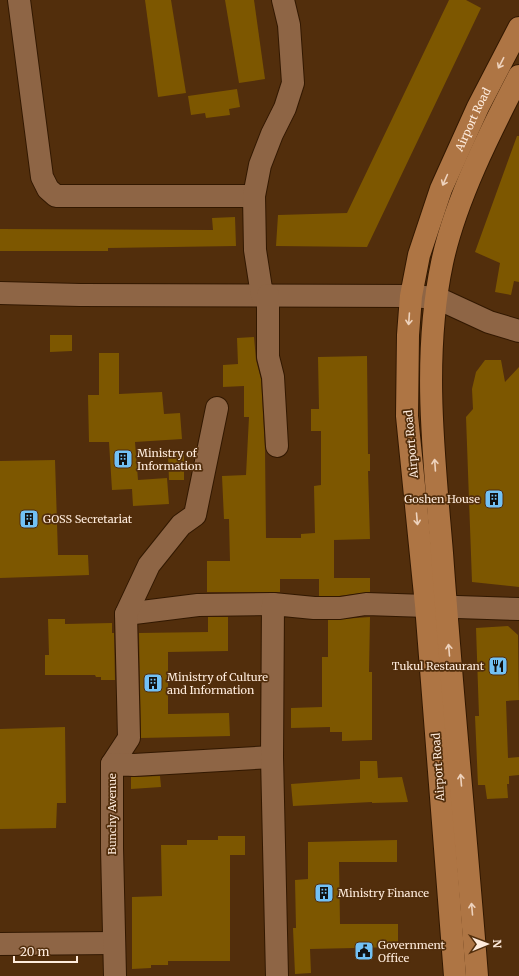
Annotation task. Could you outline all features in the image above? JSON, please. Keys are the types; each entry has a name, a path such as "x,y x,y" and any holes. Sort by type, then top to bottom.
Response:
{"main road":[{"name":"Airport Road","path":"477,976 436,606 407,416 408,335 411,296 419,255 441,190 478,107 519,28"},
{"name":"Airport Road","path":"455,976 436,606 431,414 433,338 442,262 463,196 499,115 519,76"}],"street":[{"path":"19,0 42,177 48,189 56,196 254,196"},
{"path":"277,446 273,377 268,357 265,295 255,250 254,196 260,165 272,134 285,108 293,83 288,25 283,0"},
{"path":"0,293 80,295 411,296 437,298 489,322 519,330"},
{"path":"112,764 129,738 126,614 149,565 181,525 195,515 217,408"},
{"path":"273,604 272,758 277,976"},
{"path":"126,614 198,605 273,604 314,608 340,608 366,604 519,609"},
{"name":"Bunchy Avenue","path":"114,976 112,764 134,765 272,758"},
{"path":"0,944 114,943"}],"building":[{"path":"145,0 171,0 186,93 158,97"},
{"path":"225,0 254,0 265,79 239,83"},
{"path":"449,0 466,0 481,8 367,247 276,246 278,215 347,213"},
{"path":"237,89 240,107 229,109 230,115 206,118 205,113 191,115 188,96"},
{"path":"517,136 519,136 519,282 514,281 511,295 495,292 500,263 475,252"},
{"path":"235,217 236,246 108,248 108,251 0,251 0,229 213,230 212,218"},
{"path":"50,335 72,335 72,351 50,352"},
{"path":"254,337 256,360 261,379 265,450 266,538 301,538 301,534 315,533 314,486 321,485 321,431 311,431 311,409 319,409 318,357 367,356 368,454 370,454 370,471 368,471 370,539 334,540 334,578 370,578 370,592 339,596 319,596 319,579 280,579 280,592 207,592 207,561 230,561 229,519 224,519 222,476 246,475 249,417 244,417 244,386 223,387 223,365 238,364 237,338"},
{"name":"Ministry of Information","path":"99,353 119,353 119,394 162,392 164,414 180,413 182,439 135,442 138,480 167,478 169,504 133,506 132,489 112,490 109,442 89,442 88,395 99,395"},
{"name":"Goshen House","path":"485,360 501,360 505,382 519,367 519,587 472,582 466,417 473,409 472,389 476,372"},
{"path":"168,454 184,454 184,480 169,480"},
{"name":"GOSS Secretariat","path":"55,460 58,555 88,555 89,575 0,578 0,461"},
{"name":"Ministry of Culture and Information","path":"208,617 228,617 228,651 168,652 168,714 229,713 230,736 141,738 139,633 208,632"},
{"path":"370,617 369,672 372,672 372,740 342,741 342,732 330,732 330,727 291,728 291,708 322,707 322,657 328,657 328,620"},
{"path":"48,619 65,619 65,624 112,623 112,633 114,633 115,680 101,680 101,677 96,677 95,675 45,675 45,655 49,655"},
{"path":"508,626 518,635 519,700 506,701 508,758 519,757 519,775 509,776 509,784 507,784 508,798 487,799 485,785 478,785 475,716 479,716 476,628"},
{"path":"65,727 66,803 57,803 56,828 0,829 0,729"},
{"path":"360,761 377,761 378,778 402,777 408,802 372,802 293,806 291,784 360,779"},
{"path":"160,776 161,787 131,789 131,777"},
{"path":"218,836 245,836 245,855 230,855 230,961 168,961 168,965 151,965 151,968 132,969 132,897 162,896 161,845 187,845 187,840 218,840"},
{"name":"Ministry Finance","path":"397,840 397,862 339,862 340,924 398,924 398,947 310,949 311,973 295,974 293,928 296,928 295,880 308,879 308,842"}],"place":[{"name":"Ministry of Information","path":"123,459"},
{"name":"Goshen House","path":"494,499"},
{"name":"GOSS Secretariat","path":"29,519"},
{"name":"Tukul Restaurant","path":"498,666"},
{"name":"Ministry of Culture and Information","path":"153,683"},
{"name":"Ministry Finance","path":"324,893"},
{"name":"Government Office","path":"364,951"}]}
